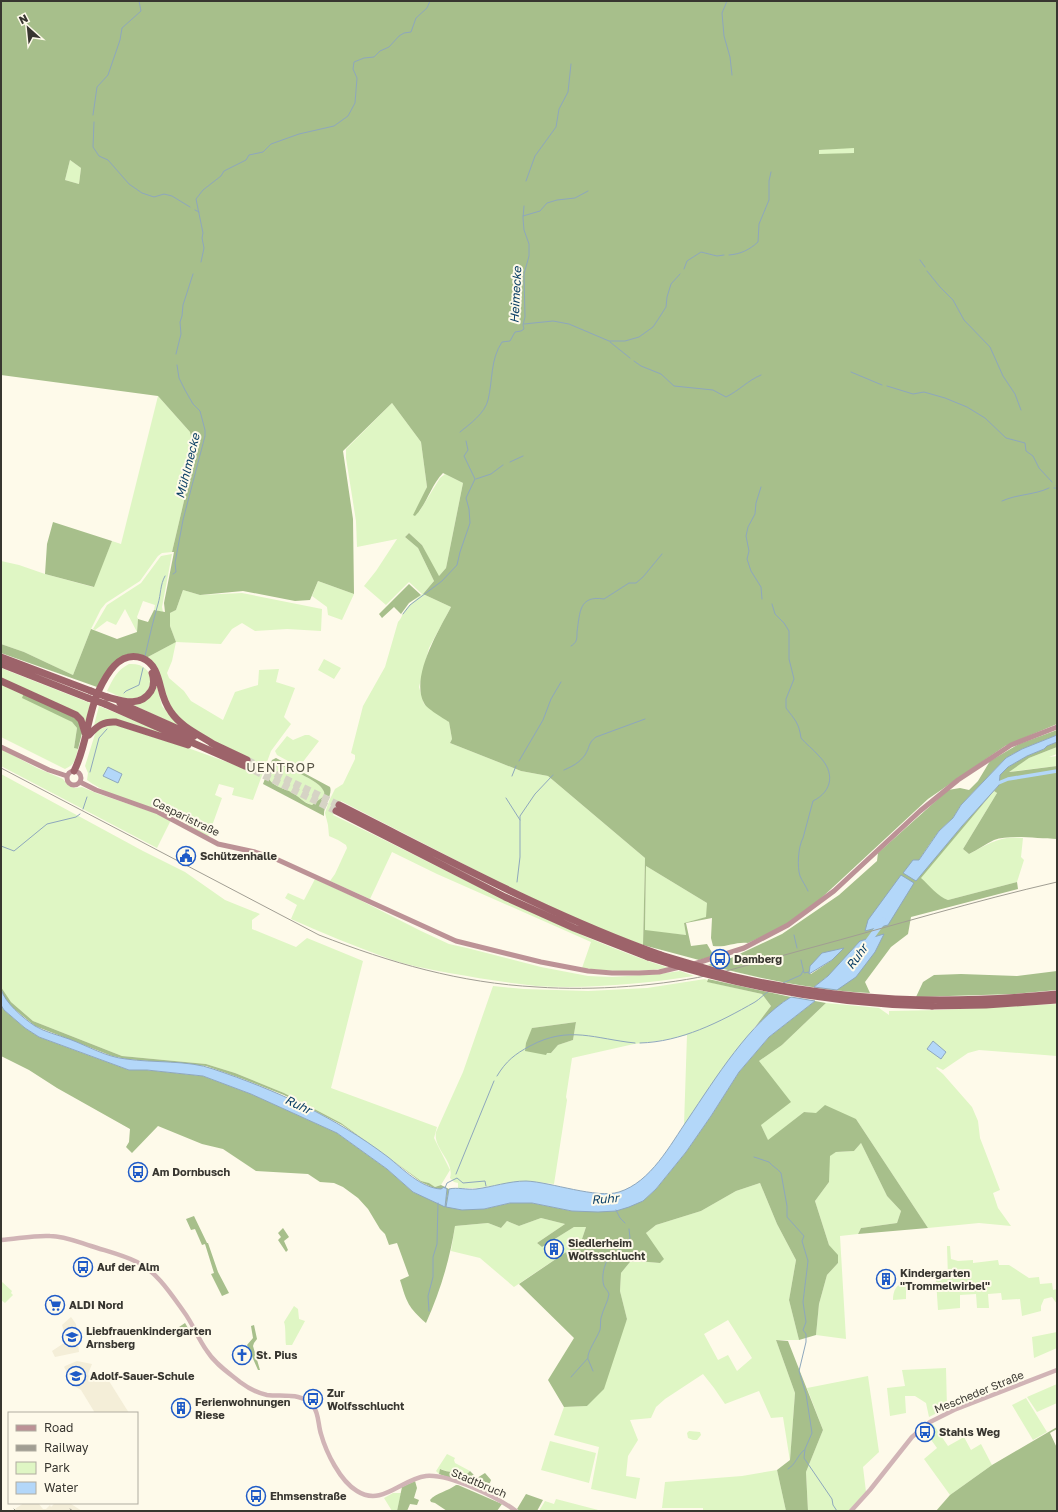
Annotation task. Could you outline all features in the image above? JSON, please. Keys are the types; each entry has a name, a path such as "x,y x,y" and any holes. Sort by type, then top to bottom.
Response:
{"highway":[{"path":"135,656 146,660 154,667 158,676 164,701 175,717 185,726 246,763 116,722 100,724 88,735 94,701 106,678 119,661 127,657 135,656"},
{"path":"1,657 90,695"},
{"path":"77,772 100,697 108,681 118,667 124,663 134,660 143,663 152,672 154,680 152,688 144,698 136,702 106,701"},
{"path":"1,664 106,701 215,745"},
{"path":"1,681 78,716 88,735"},
{"path":"106,701 227,757"},
{"path":"1057,994 932,1004 857,997 796,989 735,977 661,955 605,934 548,910 337,808 505,897 574,928 648,957 717,978 788,993 859,1003 986,1005 1057,1000"}],"main road":[{"name":"Casparistraße","path":"80,782 96,790 158,812 218,844 269,856 456,941 503,953 588,971 612,973 659,972 688,966 744,948 788,925 834,891 920,811 958,780 1011,745 1057,727"},
{"path":"1,747 49,770 67,776"},
{"path":"70,772 77,772 81,777 80,782 76,785 70,785 67,776 70,772"}],"street":[{"name":"Stadtbruch","path":"1,1240 42,1236 61,1237 128,1258 141,1265 156,1278 177,1302 191,1323 208,1354 225,1370 245,1386 260,1393 266,1395 299,1397 312,1405 315,1410 324,1443 337,1469 348,1484 359,1492 369,1496 379,1496 391,1492 412,1480 433,1476 450,1479 486,1494 516,1511"},
{"name":"Mescheder Straße","path":"851,1511 878,1481 912,1437 930,1422 949,1412 1057,1370"}],"shaded area":[{"name":"Liebfrauenkindergarten Arnsberg","path":"71,1317 76,1324 79,1352 55,1357 52,1351 67,1341 62,1325"},
{"path":"77,1361 92,1364 88,1374 89,1376 92,1375 94,1379 104,1373 128,1412 94,1412 81,1390 76,1387 64,1367"},
{"path":"22,1504 39,1504 43,1509 46,1509 50,1505 51,1507 54,1504 71,1504 82,1511 12,1511"}],"green space":[{"path":"1,1 1057,1 1057,724 1005,746 928,799 817,902 781,928 748,943 713,946 711,938 712,918 686,923 691,946 707,944 714,956 699,960 643,945 645,858 548,776 521,771 450,743 452,739 449,722 432,711 424,703 421,692 423,667 433,641 451,607 423,594 434,581 418,548 405,537 409,533 422,545 439,576 446,568 463,483 443,473 435,483 423,506 415,516 413,515 427,487 421,442 392,403 343,451 353,519 354,594 318,581 310,600 295,601 243,591 200,595 183,590 176,610 170,613 170,626 176,642 146,658 127,654 97,687 1,653 1,644 24,652 73,675 91,629 117,639 137,632 138,619 148,622 154,610 165,612 164,603 174,552 172,552 195,454 190,432 158,396 1,375","holes":["854,148 854,153 819,154 819,150","70,160 81,168 79,184 65,180","646,866 707,903 706,917 684,923 686,935 645,930"]},
{"path":"854,147 854,153 819,155 819,150"},
{"path":"70,160 81,168 79,184 65,180"},
{"path":"158,396 190,432 195,454 172,552 162,553 158,556 140,581 106,603 101,609 91,629 73,675 24,652 1,644 1,561 93,587 112,541 121,544"},
{"path":"392,403 421,442 427,487 419,512 440,478 445,474 463,483 446,568 438,577 422,545 409,533 405,537 418,548 434,581 423,594 451,607 429,648 419,687 424,704 449,722 452,739 450,743 521,771 548,776 645,858 643,945 592,926 512,889 341,801 333,815 483,889 567,928 617,950 669,968 625,971 582,968 591,942 437,874 392,852 370,899 330,881 335,874 347,848 346,845 329,836 325,813 335,789 343,784 355,759 355,755 351,753 363,706 385,667 398,622 405,610 422,594 409,582 386,605 364,586 376,571 397,539 357,547 356,521 346,458 346,449"},
{"path":"53,522 112,541 94,587 45,574 47,544"},
{"path":"172,554 162,607 163,612 154,610 155,605 143,601 137,617 137,632 125,609 116,625 107,621 95,630 93,629 107,605 141,583 161,556"},
{"path":"318,581 354,594 342,620 328,615 327,607 312,596"},
{"path":"409,584 421,595 409,603 401,614 394,607 382,618 379,614"},
{"path":"183,590 200,595 242,593 322,609 321,631 287,629 255,631 242,623 232,629 221,644 176,642 170,626 170,613 176,610"},
{"path":"176,642 172,661 167,673 169,678 184,691 191,701 223,720 235,692 258,685 259,670 279,669 276,682 295,688 284,717 291,724 271,751 253,800 232,795 234,788 219,784 215,795 222,798 208,837 186,824 178,815 119,797 97,787 87,780 88,773 85,766 96,731 112,724 188,748 241,767 247,757 193,729 175,714 162,694 146,658"},
{"path":"324,659 341,668 334,679 318,670"},
{"path":"129,664 139,665 146,669 150,676 148,690 136,699 127,699 107,691 118,672"},
{"path":"1,668 90,703 86,725 1,679"},
{"path":"156,682 162,706 179,726 131,704 138,704"},
{"path":"1,683 24,693 72,722 77,728 74,748 78,749 71,765 65,769 1,737"},
{"path":"24,693 79,720 82,733 78,749 74,748 77,728 72,722 22,698"},
{"path":"99,706 189,743 119,721 93,729"},
{"path":"1057,730 1057,735 1022,749 1006,758 961,805 953,818 939,831 919,860 916,880 999,785 1000,775 1008,767 1057,742 1057,747 1029,758 1009,772 1057,766 1057,839 1016,837 1001,838 994,840 969,854 963,849 997,793 994,791 921,878 937,894 948,900 1017,882 1018,889 911,917 908,934 891,947 865,982 870,993 849,992 826,989 837,990 860,941 843,961 814,987 748,975 708,965 731,958 782,934 839,895 877,861 878,853 948,790 960,788 969,790 978,781 990,761 1019,744","holes":["832,960 811,974 809,973 810,969 816,962"]},
{"path":"309,735 319,741 299,767 277,755 275,751 287,736 293,740"},
{"path":"1057,747 1057,754 1049,757 1057,756 1057,766 1008,772 1029,758"},
{"path":"1,749 37,768 63,779 68,785 75,788 82,787 171,820 157,848 1,766"},
{"path":"276,758 330,787 331,790 324,816 263,784 272,760","holes":["277,766 283,766 316,783 324,791 324,796 312,805 306,803 291,792 273,784 269,779 271,771"]},
{"path":"277,766 283,766 316,783 321,787 324,792 324,796 312,805 291,792 276,786 269,779 271,771"},
{"path":"1,774 143,851 185,872 225,900 260,914 252,920 252,929 296,947 307,938 363,961 331,1088 437,1127 434,1138 450,1170 441,1185 435,1187 429,1183 421,1181 341,1123 284,1093 235,1073 206,1064 122,1056 33,1021 11,1002 1,987"},
{"path":"994,791 997,793 963,849 969,854 1001,839 1015,837 1023,838 1021,857 1024,860 1017,882 948,900 941,898 920,878"},
{"path":"646,866 707,903 707,917 684,923 686,935 645,931"},
{"path":"315,879 449,944 541,967 588,976 612,977 680,971 694,976 615,985 556,987 503,982 409,965 362,949 291,919 297,905 285,898 288,893 304,900"},
{"path":"1057,971 1057,990 1014,994 916,997 923,982 934,975 961,974 1017,976"},
{"path":"705,979 708,982 762,994 771,1006 727,1063 684,1125 687,1035 665,1040 634,1044 572,1058 554,1184 526,1181 477,1188 458,1188 458,1183 454,1182 450,1178 450,1166 440,1150 436,1138 436,1132 463,1072 493,986 524,989 588,991 647,988","holes":["576,1022 573,1040 558,1045 551,1053 547,1053 532,1028"]},
{"path":"708,979 791,997 755,1027 771,1006 762,994 707,982"},
{"path":"1,987 11,1002 33,1021 122,1056 206,1064 235,1073 284,1093 341,1123 381,1152 342,1125 284,1095 243,1079 206,1066 126,1059 112,1056 35,1026 8,1004"},
{"path":"815,1001 826,1003 782,1045 759,1061 791,1102 761,1125 768,1140 804,1112 816,1113 825,1105 856,1119 928,1228 858,1234 861,1228 897,1223 901,1211 887,1196 861,1143 854,1151 836,1152 830,1156 829,1182 815,1201 829,1245 838,1255 838,1263 827,1275 819,1304 816,1335 799,1340 789,1300 796,1260 777,1224 760,1183 736,1191 701,1211 656,1225 646,1233 664,1259 660,1263 630,1262 621,1273 620,1291 627,1319 604,1389 587,1406 564,1407 548,1380 574,1338 519,1284 581,1242 586,1227 574,1227 542,1247 537,1243 565,1224 541,1218 519,1226 507,1221 501,1228 488,1223 455,1226 444,1275 426,1323 415,1313 404,1294 400,1280 409,1276 397,1243 389,1245 385,1234 380,1229 368,1209 358,1198 343,1187 334,1183 320,1182 308,1174 256,1171 223,1149 202,1144 158,1126 132,1153 126,1147 129,1142 130,1129 57,1088 29,1070 1,1056 1,1005 4,1010 25,1028 39,1037 129,1070 147,1070 203,1076 251,1094 337,1133 387,1169 413,1192 445,1206 447,1189 436,1189 421,1182 381,1152 421,1181 429,1183 435,1187 441,1185 449,1189 446,1206 484,1209 510,1203 532,1203 572,1211 643,1201 656,1189 686,1152 739,1072 769,1037"},
{"path":"826,1003 879,1008 889,1015 889,1011 1057,1004 1057,1056 979,1050 968,1053 943,1070 937,1067 936,1068 972,1107 978,1121 980,1138 1000,1190 993,1193 998,1208 1011,1226 979,1223 928,1228 856,1119 804,1112 768,1141 761,1125 759,1061 782,1045"},
{"path":"576,1022 573,1040 558,1045 551,1053 547,1053 546,1055 525,1051 526,1043 532,1028"},
{"path":"861,1143 887,1196 901,1211 897,1223 861,1228 858,1234 840,1236 846,1339 816,1335 819,1304 827,1275 838,1263 829,1245 815,1201 829,1182 829,1156 836,1152 854,1151"},
{"path":"760,1183 777,1224 796,1260 789,1300 799,1340 776,1340 795,1393 790,1461 783,1417 771,1418 759,1391 725,1404 703,1374 665,1399 656,1407 651,1418 630,1420 638,1440 628,1456 626,1476 640,1478 636,1499 591,1489 599,1447 554,1435 564,1407 587,1406 627,1319 620,1291 621,1273 630,1262 660,1263 646,1233 656,1225 701,1211 736,1191","holes":["728,1320 752,1358 737,1371 728,1355 718,1360 704,1334"]},
{"path":"194,1216 208,1243 218,1272 229,1293 222,1296 211,1274 214,1273 205,1244 202,1245 195,1229 191,1230 186,1219"},
{"path":"541,1218 565,1224 537,1243 542,1247 574,1227 586,1227 581,1242 514,1287 480,1258 451,1251 455,1226 488,1223 501,1228 507,1221 519,1226"},
{"path":"283,1228 289,1237 284,1241 288,1250 286,1252 278,1240 281,1237 278,1233"},
{"path":"947,1246 950,1246 951,1259 958,1261 973,1260 973,1263 998,1260 999,1265 1009,1265 1029,1278 1039,1277 1040,1284 1052,1283 1053,1290 1057,1289 1057,1304 1052,1297 1044,1299 1041,1306 1041,1311 1022,1316 1020,1299 1002,1300 1001,1293 988,1294 989,1308 977,1308 976,1294 960,1295 960,1308 938,1310 936,1280 948,1278"},
{"path":"1,1281 12,1291 11,1293 13,1295 5,1303 1,1300"},
{"path":"906,1281 906,1299 893,1300 896,1288"},
{"path":"294,1306 298,1309 299,1319 305,1321 292,1345 286,1345 284,1322"},
{"path":"185,1323 188,1328 173,1337 170,1333"},
{"path":"254,1325 257,1339 253,1346 260,1370 258,1370 247,1345 253,1338 251,1326"},
{"path":"1057,1332 1057,1348 1034,1358 1032,1337"},
{"path":"776,1340 788,1341 823,1430 806,1472 808,1511 786,1511 777,1470 790,1460 795,1393"},
{"path":"946,1368 947,1408 929,1417 926,1403 915,1396 905,1396 906,1413 890,1416 887,1388 905,1386 902,1370"},
{"path":"868,1376 879,1452 863,1467 866,1492 848,1511 808,1511 806,1472 823,1430 807,1388"},
{"path":"1057,1384 1057,1403 1037,1412 1027,1397"},
{"path":"1026,1398 1047,1432 1033,1440 1012,1405"},
{"path":"933,1424 948,1446 964,1437 971,1450 981,1444 992,1465 950,1495 924,1459 937,1448 924,1430"},
{"path":"1057,1427 1057,1429 1050,1433 1057,1448 1057,1511 936,1511 950,1495 992,1465"},
{"path":"689,1431 700,1432 701,1435 697,1440 693,1440 688,1438 687,1433"},
{"path":"550,1441 596,1453 589,1483 541,1470"},
{"path":"447,1454 455,1458 455,1463 470,1471 466,1475 441,1469 439,1474 436,1471"},
{"path":"440,1469 466,1475 470,1471 477,1478 485,1473 491,1480 487,1491 484,1491 439,1474"},
{"path":"777,1470 786,1511 703,1511 703,1508 662,1508 665,1482 742,1476"},
{"path":"415,1481 417,1488 414,1498 419,1500 417,1505 410,1504 407,1511 397,1511 402,1487"},
{"path":"456,1485 502,1504 497,1511 447,1511 431,1502 430,1500 435,1496"},
{"path":"393,1493 401,1493 397,1511 392,1511 384,1498"},
{"path":"526,1494 543,1500 537,1511 520,1511 517,1509"},
{"path":"556,1499 602,1511 539,1511 545,1501 554,1504"}],"water":[{"path":"1057,735 1057,742 1008,767 1000,775 999,785 916,881 903,873 913,860 919,860 939,831 953,818 961,805 1006,758 1022,749"},
{"path":"108,767 122,774 118,783 103,776"},
{"path":"901,875 914,883 888,925 865,931 868,920"},
{"path":"884,934 875,952 856,977 837,990 814,987 828,976 860,941"},
{"path":"844,948 832,960 809,974 810,966 822,953"},
{"path":"1,989 10,1005 35,1026 104,1054 126,1059 203,1066 259,1086 304,1106 347,1129 388,1157 419,1182 434,1188 441,1189 444,1187 447,1189 445,1207 413,1192 387,1169 337,1133 251,1094 203,1076 147,1070 129,1070 39,1037 25,1028 4,1010 1,1005"},
{"path":"791,997 815,1001 769,1037 739,1072 686,1152 656,1189 643,1201 616,1211 598,1212 572,1211 532,1203 510,1203 484,1209 462,1210 446,1207 449,1189 452,1188 476,1189 526,1181 586,1192 610,1194 630,1187 641,1180 659,1162 734,1052 761,1021"},
{"path":"933,1041 946,1052 941,1059 927,1049"}],"waterway":[{"path":"93,115 97,87 108,75 120,40 122,28 141,11 139,1"},
{"name":"Mühlmecke","path":"201,262 204,248 202,238 203,233 196,199 203,190 221,176 224,171 246,160 249,155 263,152 271,144 299,134 334,126 348,116 355,103 357,78 353,69 354,62 364,58 374,57 380,51 389,47 399,36 404,33 411,32 416,18 427,8 430,1"},
{"path":"727,1 722,13 724,36 730,57 732,75"},
{"name":"Heimecke","path":"526,181 535,156 556,127 559,109 568,92 571,64"},
{"path":"94,122 93,147 99,156 108,160 129,184 142,193 154,197 164,194 172,196 190,207"},
{"path":"729,255 745,251 758,242 759,224 769,200 769,181 771,172"},
{"path":"523,216 540,211 547,203 575,198 588,191"},
{"name":"Heimecke","path":"460,432 477,418 486,405 490,393 495,356 502,342 510,341 515,332 524,329 524,274 529,256 529,244 524,230 524,206"},
{"name":"Mühlmecke","path":"195,210 199,212"},
{"path":"684,269 687,261 701,252 717,256 724,255"},
{"path":"920,260 925,267"},
{"path":"927,271 953,300 964,320 990,347 1003,376 1015,394 1021,410"},
{"name":"Mühlmecke","path":"176,354 181,334 180,322 183,305 193,274"},
{"path":"524,324 553,321 569,324 609,341 625,341 639,337 653,327 659,318 666,307 671,284 680,274"},
{"path":"610,342 630,358"},
{"path":"634,361 641,366 661,374 674,386 713,390 726,397 761,375"},
{"name":"Mühlmecke","path":"173,574 176,572 175,563 183,520 205,436 200,411 193,404 185,390 179,378 177,365"},
{"path":"851,372 882,385"},
{"path":"887,386 913,394 924,392 945,398 967,407 985,418 1006,438 1025,443 1026,451 1033,456 1039,468 1052,482"},
{"name":"Heimecke","path":"403,614 410,605 442,581 457,565 470,523 469,509 466,498 475,479 464,456 468,450 466,441"},
{"name":"Heimecke","path":"510,462 523,456"},
{"name":"Heimecke","path":"476,479 491,474 503,465"},
{"path":"761,487 756,503 755,514 748,527 746,536 749,551 747,559 751,571 761,587 762,599"},
{"path":"1002,501 1049,488"},
{"path":"571,646 576,640 580,612 585,602 596,598 604,599 629,583 636,583 643,577 662,554"},
{"name":"Mühlmecke","path":"145,656 162,583 165,576"},
{"path":"772,604 775,614 784,623 789,631 789,659 794,679 786,699 786,708 798,725 801,738 817,753 828,768 830,781 825,792 813,801 800,846 798,868 801,878 808,891"},
{"name":"Mühlmecke","path":"124,693 139,685 143,668"},
{"path":"519,761 543,720 551,699 561,682"},
{"path":"564,770 573,766 585,755 592,741 596,737 645,719"},
{"name":"Mühlmecke","path":"90,772 99,738 107,729"},
{"path":"512,776 516,766"},
{"path":"996,784 1008,779 1057,771"},
{"path":"517,882 520,857 520,816 535,794 553,775"},
{"name":"Mühlmecke","path":"83,809 87,797"},
{"path":"506,798 520,820"},
{"path":"1,846 14,851 47,824 76,817 80,814"},
{"name":"Ruhr","path":"867,943 883,921"},
{"path":"794,935 797,948"},
{"path":"801,960 804,973 809,972"},
{"path":"783,983 801,975 803,971"},
{"path":"640,1043 670,1039 700,1030 757,1001 769,991"},
{"path":"497,1076 511,1058 530,1046 557,1036 582,1035 635,1043"},
{"path":"456,1174 494,1081"},
{"path":"754,1157 769,1162 781,1173 787,1206 787,1217 804,1236 802,1241 808,1261 803,1302 806,1322 803,1330 806,1334 806,1342 799,1371 806,1394 812,1433 805,1449 804,1458 832,1499 833,1505 837,1511"},
{"path":"445,1188 447,1183 457,1178 463,1183 485,1181 486,1186"},
{"path":"429,1311 428,1296 433,1277 433,1257 437,1244 438,1203"},
{"path":"616,1210 620,1218 625,1223"},
{"path":"571,1377 588,1358 600,1330 601,1318 609,1294 603,1282 604,1267 609,1257 614,1256 630,1238 629,1229"},
{"path":"588,1359 593,1371"},
{"path":"788,1469 793,1465 804,1450"}],"tunnel":[{"path":"247,760 339,805"},
{"path":"245,766 336,811"}],"railway":[{"path":"1,768 319,935 399,963 453,976 508,985 559,988 605,988 652,984 698,977 719,973 964,905 1057,882"}],"place":[{"name":"Schützenhalle","path":"186,856"},
{"name":"Damberg","path":"720,959"},
{"name":"Am Dornbusch","path":"138,1172"},
{"name":"Siedlerheim Wolfsschlucht","path":"554,1249"},
{"name":"Auf der Alm","path":"83,1267"},
{"name":"Kindergarten \"Trommelwirbel\"","path":"886,1279"},
{"name":"ALDI Nord","path":"55,1305"},
{"name":"Liebfrauenkindergarten Arnsberg","path":"72,1337"},
{"name":"St. Pius","path":"242,1355"},
{"name":"Adolf-Sauer-Schule","path":"76,1376"},
{"name":"Zur Wolfsschlucht","path":"313,1399"},
{"name":"Ferienwohnungen Riese","path":"181,1408"},
{"name":"Stahls Weg","path":"925,1432"},
{"name":"Ehmsenstraße","path":"256,1496"}],"district":[{"name":"UENTROP","path":"281,767"}]}
